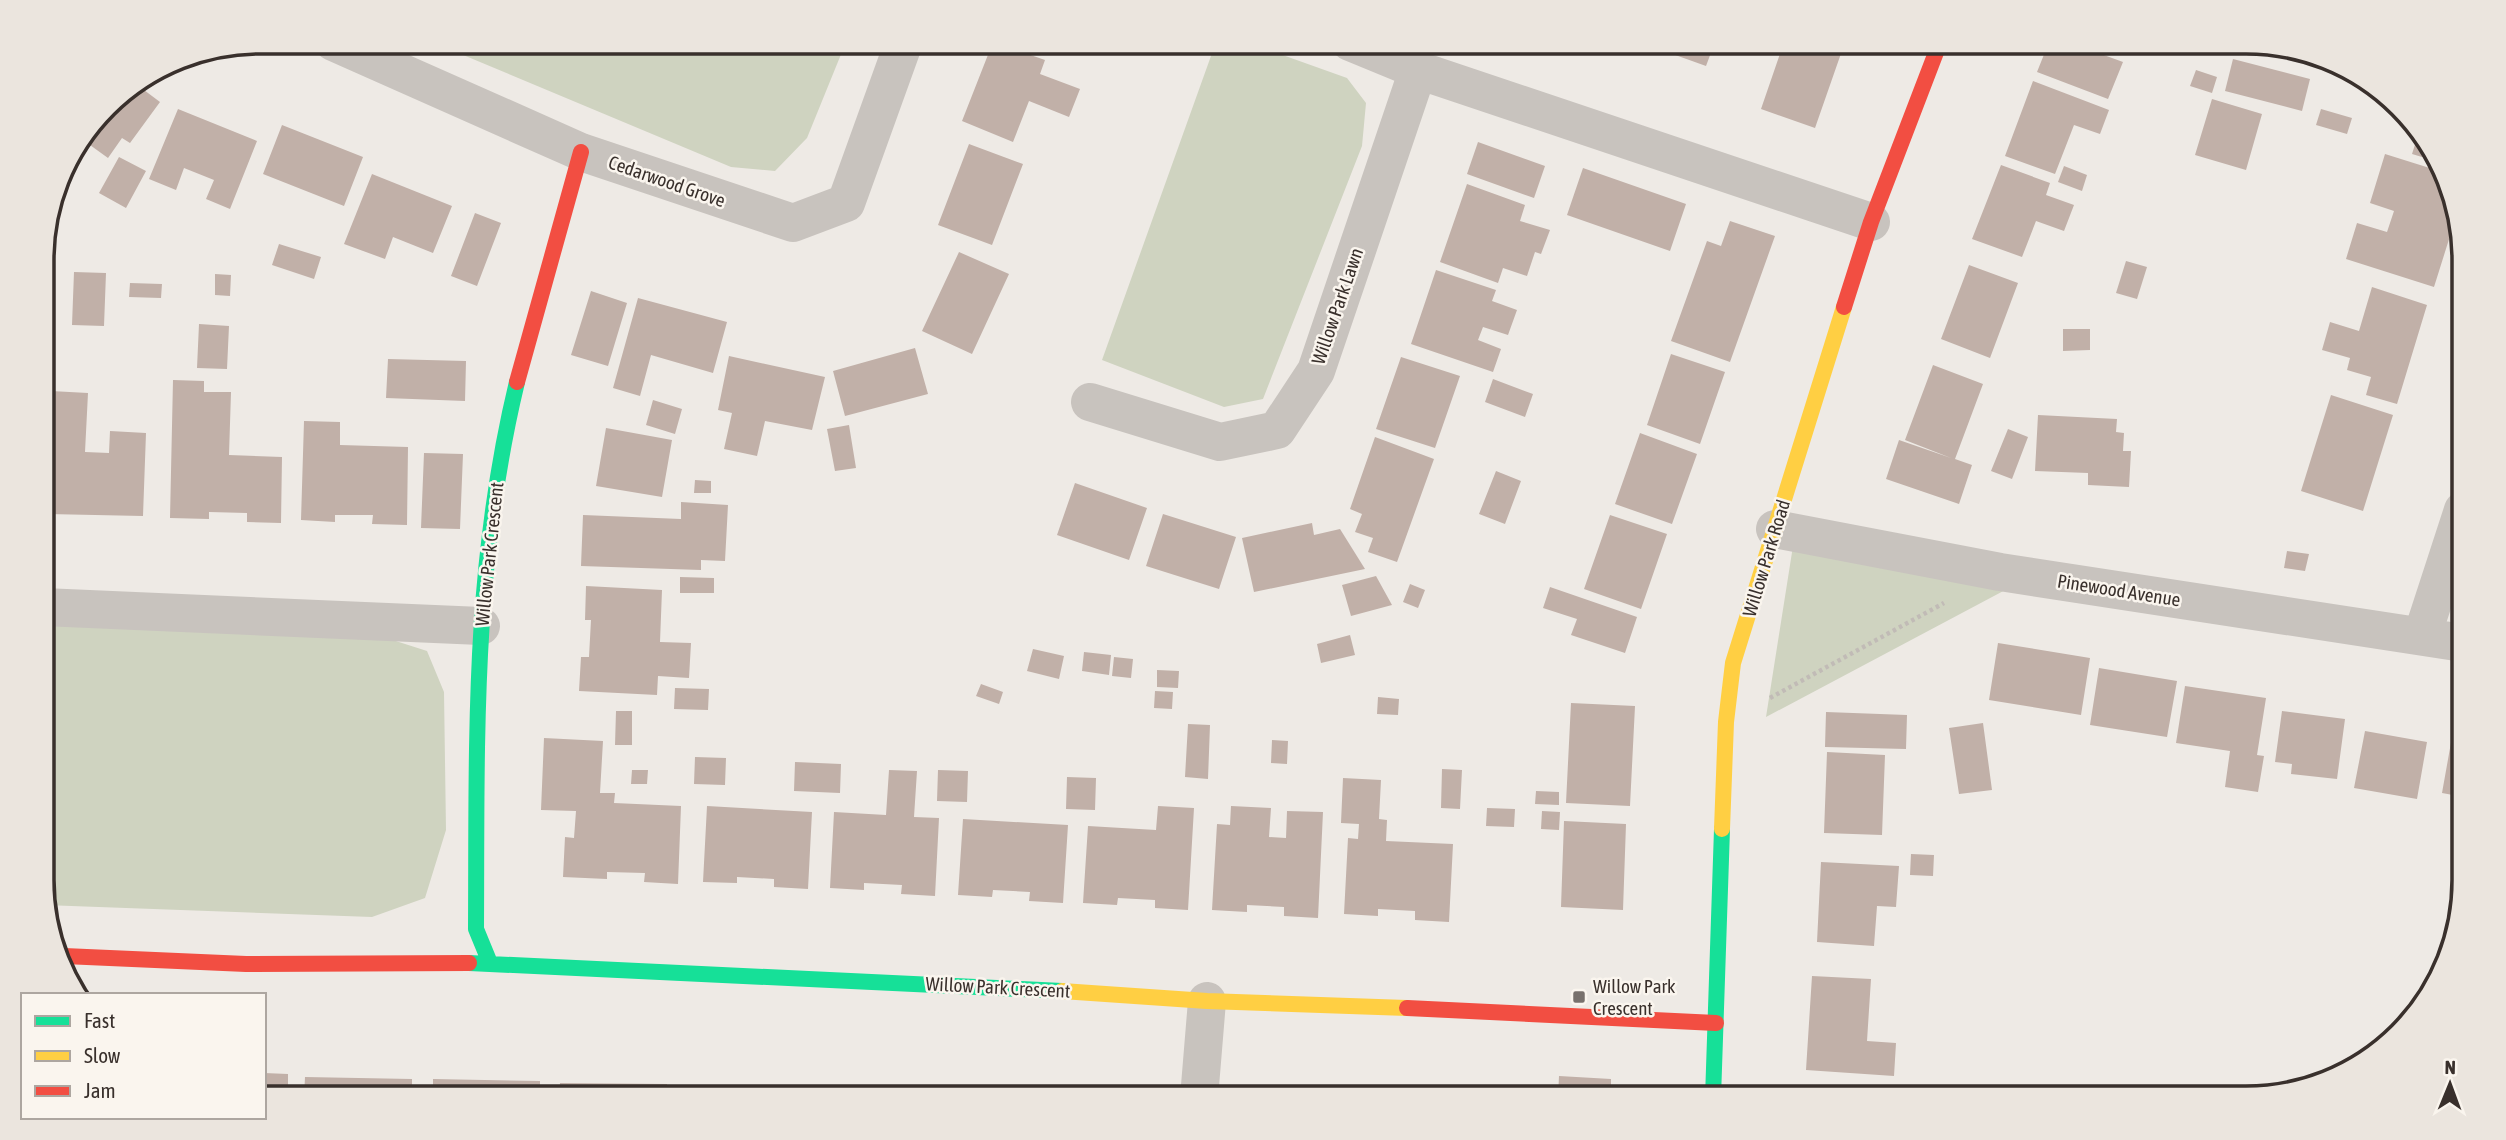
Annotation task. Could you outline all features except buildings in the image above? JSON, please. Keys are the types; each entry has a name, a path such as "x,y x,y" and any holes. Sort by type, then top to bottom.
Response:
{"street":[{"name":"Cedarwood Grove","path":"360,54 581,152 793,223 846,203 900,54"},
{"path":"1379,54 1418,70 1871,222"},
{"name":"Willow Park Road","path":"1714,1085 1726,722 1733,663 1871,222 1935,54"},
{"name":"Willow Park Lawn","path":"1090,402 1220,442 1277,430 1315,371 1418,70"},
{"name":"Willow Park Crescent","path":"490,963 476,929 481,626 492,503 514,387 581,152"},
{"name":"Pinewood Avenue","path":"1775,529 2000,572 2452,641"},
{"path":"2423,636 2452,545"},
{"path":"54,607 481,626"},
{"name":"Willow Park Crescent","path":"69,956 246,964 490,963 986,986 1207,1001 1335,1004 1716,1023"},
{"path":"1200,1086 1207,1001"}],"path":[{"path":"1726,722 2000,572"}],"green space":[{"path":"461,54 841,54 807,138 775,171 731,167"},
{"path":"1212,54 1280,54 1347,78 1366,103 1362,146 1263,399 1224,407 1102,360"},
{"path":"1793,546 2009,588 1766,717"},
{"path":"54,624 377,635 427,651 444,692 446,830 425,898 372,917 56,905"}],"traffic: fast":[{"path":"490,963 476,929 480,654 492,519 502,451 517,382"},
{"path":"1713,1085 1722,829"},
{"path":"469,963 1062,991"}],"traffic: slow":[{"path":"1722,829 1726,722 1733,663 1844,307"},
{"path":"1062,991 1207,1001 1407,1008"}],"traffic: jam":[{"path":"1844,307 1871,222 1935,54"},
{"path":"517,382 581,152"},
{"path":"69,956 246,964 469,963"},
{"path":"1407,1008 1716,1023"}],"place":[{"name":"Willow Park Crescent","path":"1579,997"}]}
